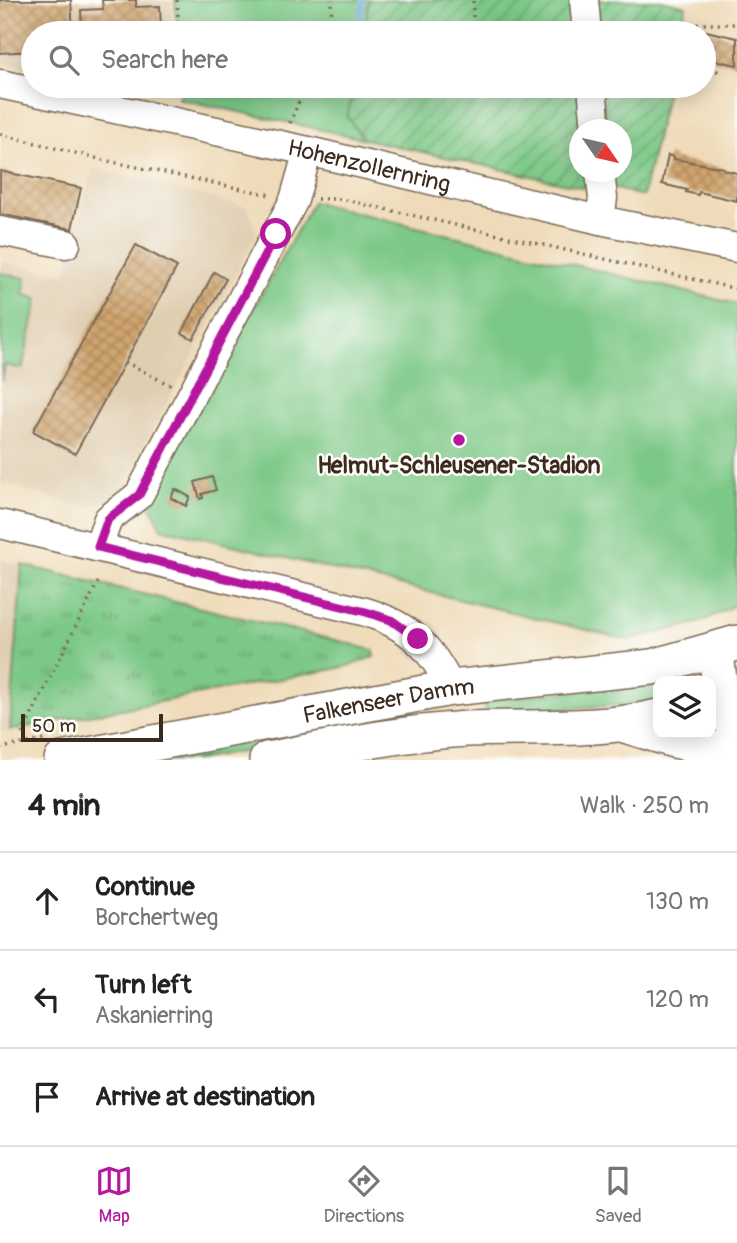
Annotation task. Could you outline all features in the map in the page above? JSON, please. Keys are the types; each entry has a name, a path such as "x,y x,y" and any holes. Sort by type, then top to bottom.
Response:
{"main road":[{"name":"Falkenseer Damm","path":"62,760 451,688 652,667 730,654"},
{"path":"727,709 730,654"},
{"path":"451,688 463,730"},
{"name":"Falkenseer Damm","path":"267,760 463,730 642,721 674,740 737,754"}],"street":[{"path":"584,0 586,21"},
{"name":"Hohenzollernring","path":"0,84 21,89"},
{"name":"Hohenzollernring","path":"65,98 309,151 600,220 737,248"},
{"path":"593,98 595,119"},
{"path":"98,547 108,519 139,495 309,151"},
{"path":"600,220 603,198 601,182"},
{"path":"0,231 66,244"},
{"path":"0,524 391,620 418,639 436,659 451,688"}],"path":[{"path":"177,0 178,21"},
{"path":"331,0 332,21"},
{"path":"472,21 473,0"},
{"path":"716,24 737,24"},
{"path":"182,98 182,103"},
{"path":"289,127 300,98"},
{"path":"0,134 103,160 288,198 341,199 737,289"},
{"path":"125,362 180,390"},
{"path":"22,734 99,580"}],"shaded area":[{"path":"0,0 171,0 172,21 21,21 21,66 0,62"},
{"path":"92,168 248,207 257,235 117,497 88,508 0,483 0,262 66,274"},
{"path":"0,560 22,565 10,730 0,732"}],"green space":[{"path":"175,0 369,0 366,21 176,21"},
{"path":"369,0 572,0 574,21 366,21"},
{"path":"595,0 662,0 686,6 683,21 597,21"},
{"path":"351,98 347,117 364,139 180,99"},
{"path":"351,98 582,98 585,119 569,119 569,182 593,182 594,190 364,139 347,117"},
{"path":"604,98 665,98 643,196 612,188 611,182 632,182 632,119 606,119"},
{"name":"Helmut-Schleusener-Stadion","path":"313,202 737,304 737,604 701,622 628,640 161,528 148,500"},
{"path":"0,273 26,278 23,294 38,299 22,369 5,365 2,382"},
{"path":"22,565 347,643 374,651 374,657 344,667 10,730"},
{"path":"653,682 653,702 488,712 480,701"},
{"path":"411,706 419,720 197,760 120,760"}],"building":[{"path":"0,0 71,0 72,21 21,21 21,52 0,53"},
{"path":"102,0 136,0 136,7 160,6 161,21 81,21 81,10 103,9"},
{"path":"716,33 737,38 737,65 716,61"},
{"path":"668,155 674,159 737,173 737,201 699,192 698,195 662,184"},
{"path":"0,171 81,188 72,229 0,214"},
{"path":"136,245 177,267 75,454 33,431"},
{"path":"214,272 226,279 193,339 182,333"},
{"path":"212,477 216,490 202,494 203,498 200,499 195,482"},
{"path":"175,489 190,497 186,506 171,498"}],"waterway":[{"path":"360,21 363,0"}],"place":[{"name":"Helmut-Schleusener-Stadion","path":"459,440"}],"route":[{"path":"276,234 139,495 108,519 98,547 366,612 391,620 418,639"}]}
